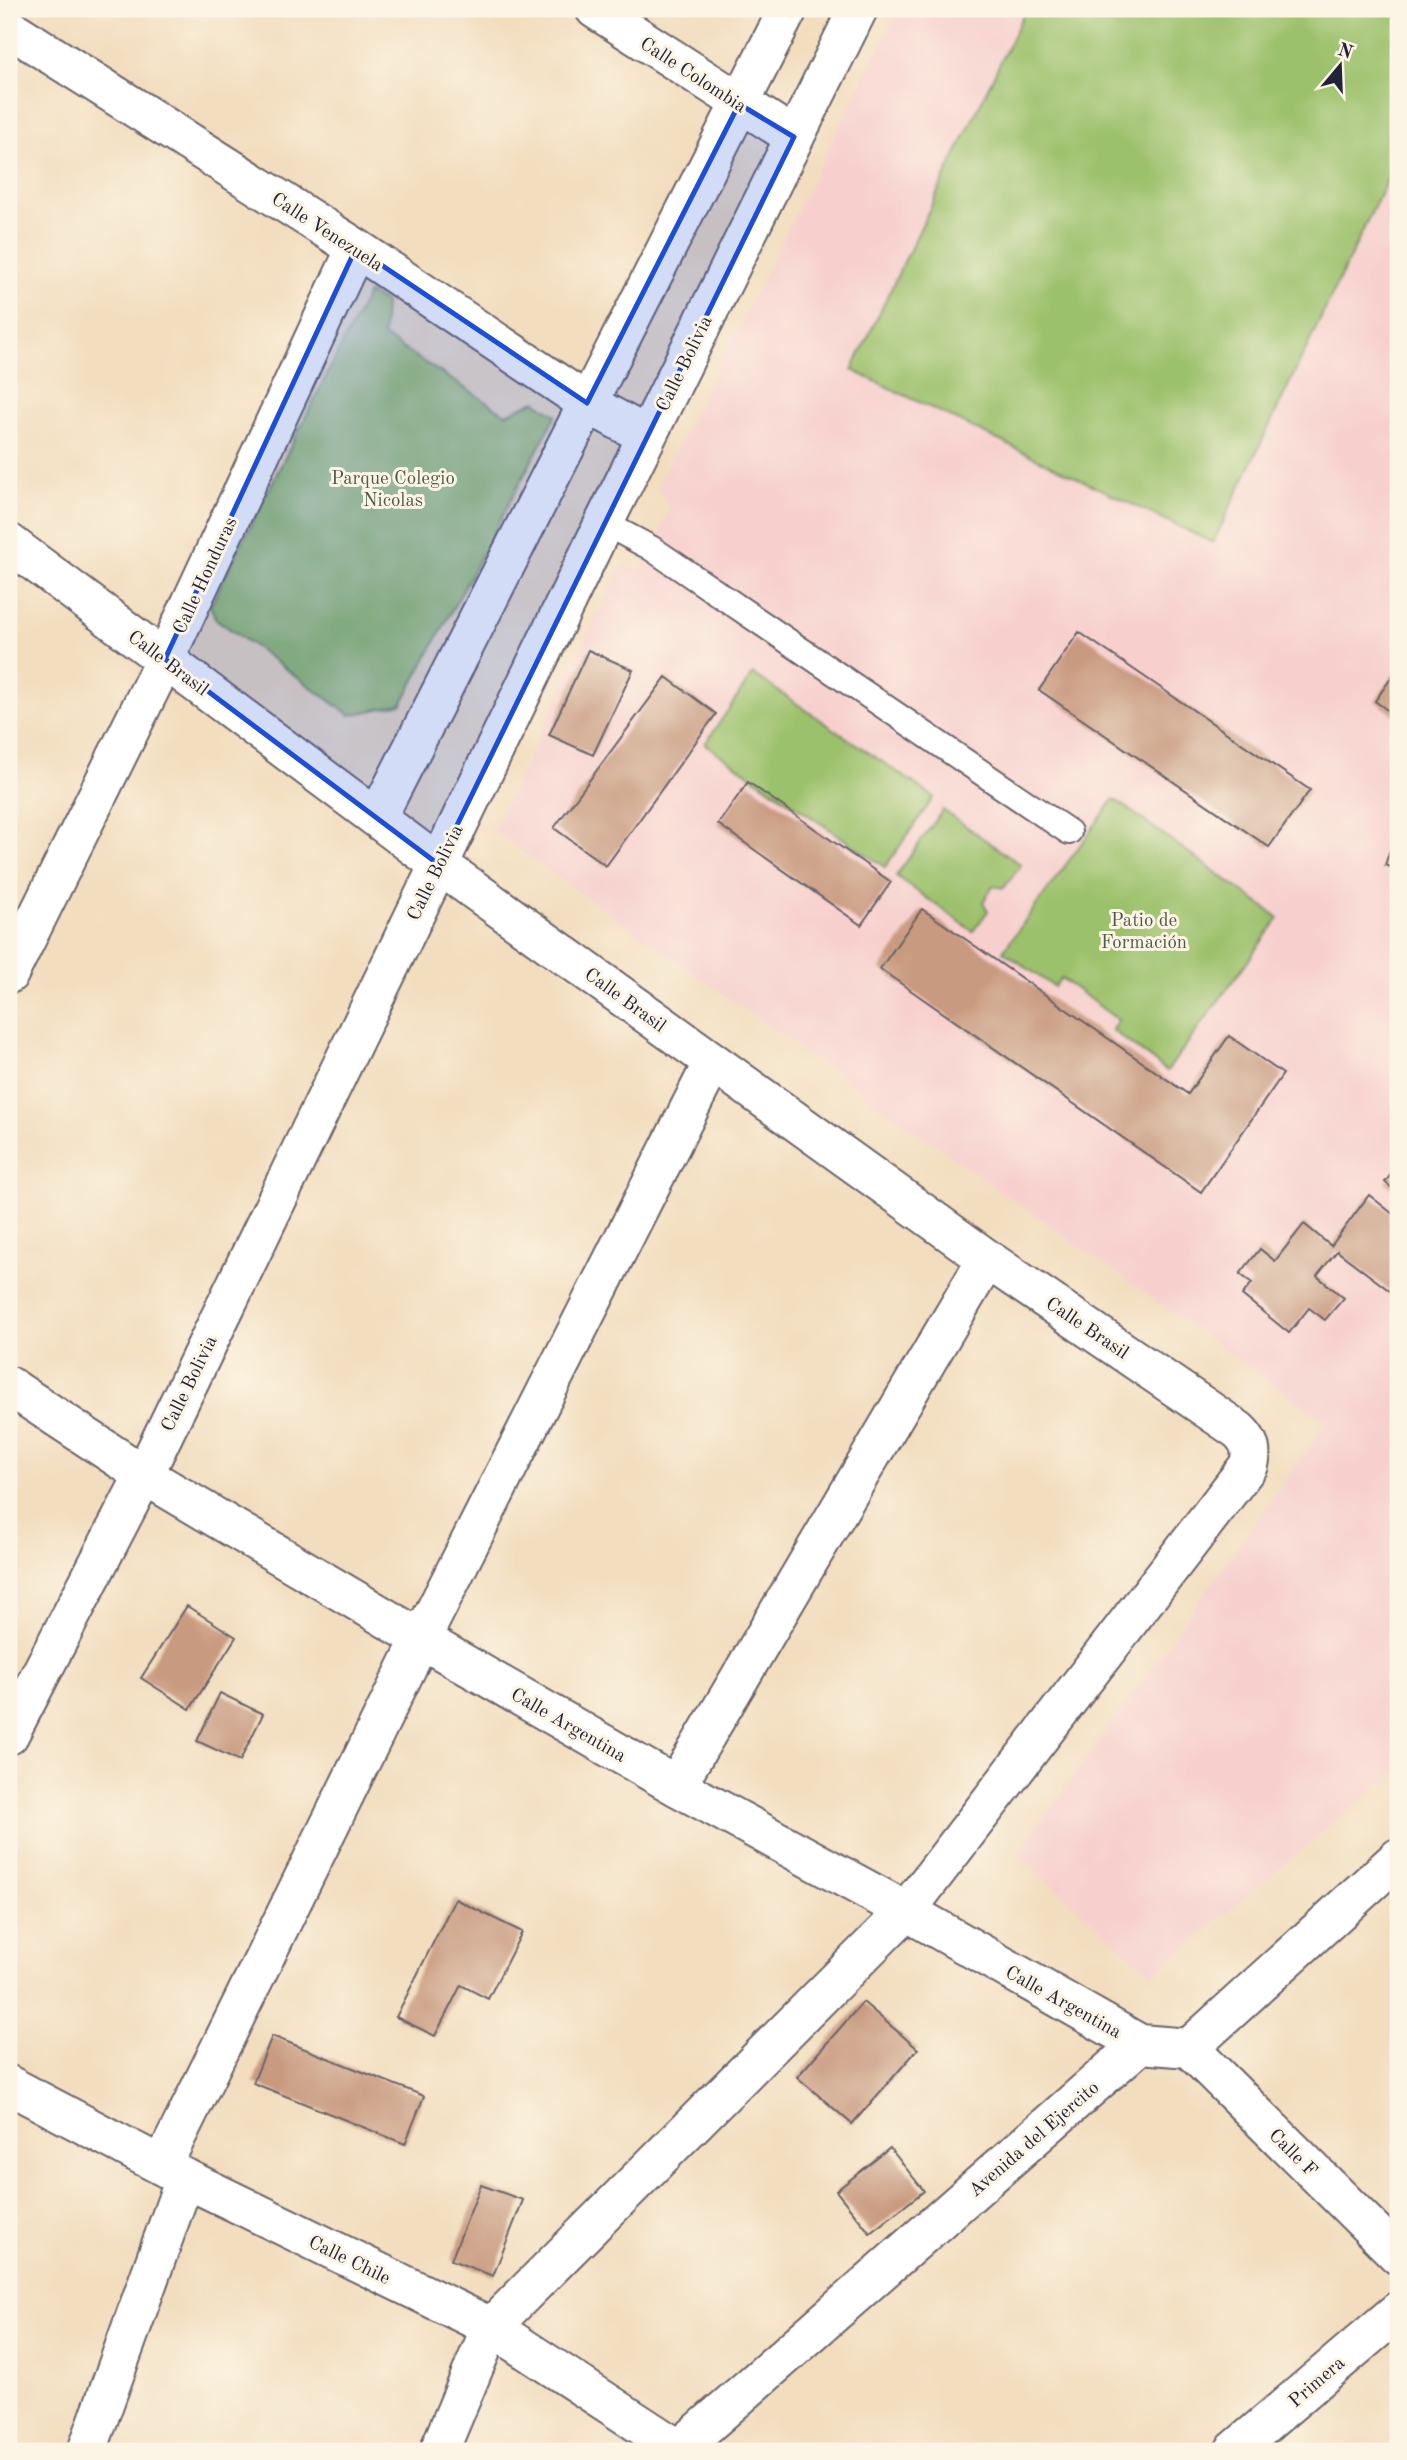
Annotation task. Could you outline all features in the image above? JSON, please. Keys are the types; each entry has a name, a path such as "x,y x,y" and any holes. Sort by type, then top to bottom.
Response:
{"street":[{"name":"Calle Colombia","path":"595,9 794,137"},
{"path":"377,818 788,9"},
{"name":"Calle Bolivia","path":"9,1735 144,1475 604,523 858,9"},
{"name":"Calle Venezuela","path":"9,28 356,248 587,402 647,436"},
{"name":"Calle Honduras","path":"9,974 165,659 356,248"},
{"name":"Calle Brasil","path":"9,543 438,864 987,1259 1238,1430 1249,1444 1249,1465 906,1911"},
{"path":"87,2451 174,2172 421,1639 713,1062"},
{"path":"676,1786 987,1259"},
{"name":"Calle Argentina","path":"9,1386 144,1475 421,1639 676,1786 906,1911 1140,2044"},
{"path":"1140,2044 1189,2048 1398,1858"},
{"path":"439,2451 491,2327 906,1911"},
{"name":"Avenida del Ejercito","path":"679,2451 1140,2044"},
{"name":"Calle F","path":"1189,2048 1398,2255"},
{"name":"Calle Chile","path":"9,2085 174,2172 491,2327 679,2451"},
{"name":"Primera","path":"1234,2451 1398,2311"}],"lane":[{"path":"604,523 651,548 1069,832"}],"highlighted area":[{"path":"739,104 794,137 438,864 165,659 356,248 587,403"}],"shaded area":[{"path":"899,9 1398,9 1398,1769 1152,1975 1018,1854 1327,1422 493,831 622,565 640,570 670,509 657,487"}],"green space":[{"path":"1026,9 1398,9 1398,157 1213,543 852,370"},
{"name":"Parque Colegio Nicolas","path":"368,293 385,302 383,336 506,414 535,401 556,415 402,704 350,715 216,619 210,606"},
{"path":"753,674 934,797 885,867 705,744"},
{"name":"Patio de Formación","path":"1114,799 1279,918 1167,1071 1112,1030 1118,1020 1061,978 1054,987 1003,951"},
{"path":"943,810 1021,865 1004,888 993,886 983,902 988,911 973,931 896,876"}],"building":[{"path":"1079,632 1310,790 1269,847 1039,690"},
{"path":"588,650 633,670 593,755 549,735"},
{"path":"1398,668 1398,718 1375,701"},
{"path":"666,677 716,714 606,866 554,828"},
{"path":"748,782 891,882 861,925 718,824"},
{"path":"1398,827 1398,870 1385,865"},
{"path":"922,909 1188,1094 1229,1036 1283,1074 1201,1192 880,969"},
{"path":"1398,1166 1398,1193 1385,1182"},
{"path":"1369,1195 1398,1218 1398,1297 1337,1251 1317,1276 1344,1298 1325,1320 1309,1308 1289,1333 1242,1295 1252,1283 1240,1274 1260,1249 1275,1261 1304,1224 1331,1246"},
{"path":"187,1606 236,1637 190,1709 141,1678"},
{"path":"220,1693 263,1714 240,1761 197,1741"},
{"path":"455,1899 522,1932 488,1999 461,1985 435,2036 396,2017"},
{"path":"863,2002 918,2049 852,2124 797,2077"},
{"path":"272,2036 424,2096 405,2144 253,2083"},
{"path":"890,2148 924,2191 870,2233 836,2191"},
{"path":"481,2185 523,2200 493,2276 451,2260"}]}
